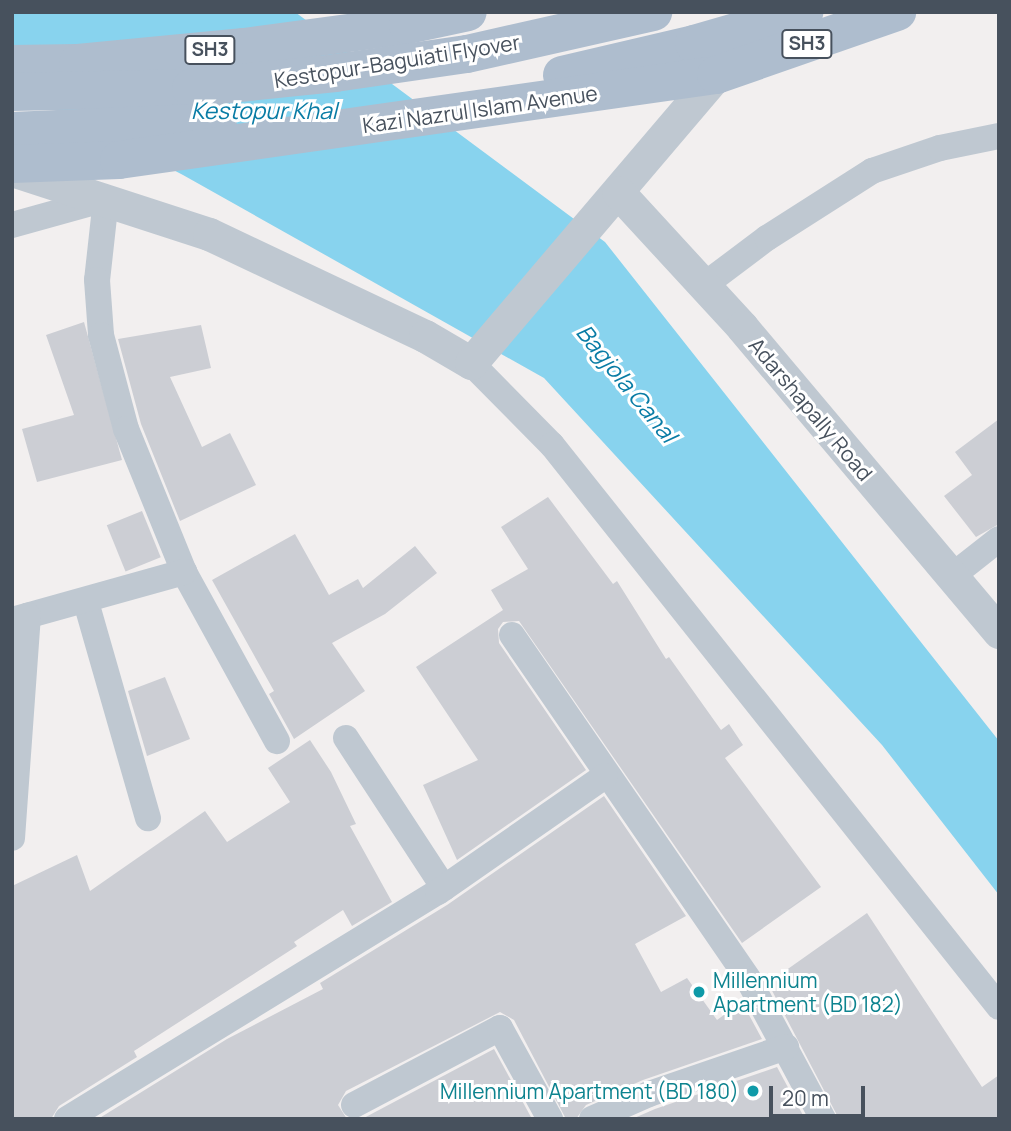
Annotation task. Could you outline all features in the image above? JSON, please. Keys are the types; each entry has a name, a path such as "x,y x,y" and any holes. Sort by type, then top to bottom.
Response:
{"main road":[{"name":"SH3","path":"12,64 78,63 244,47 408,25 468,12"},
{"name":"Kestopur-Baguiati Flyover","path":"12,92 191,88 335,74 467,54 653,12"},
{"name":"Kestopur-Baguiati Flyover","path":"12,131 174,126 494,91 694,44 804,12"},
{"name":"Kazi Nazrul Islam Avenue","path":"12,167 119,160 716,75 897,12"}],"street":[{"path":"477,357 716,75"},
{"path":"703,286 872,171 940,148 999,135"},
{"path":"12,167 208,234 425,337 477,357 552,445 999,1007"},
{"name":"Adarshapally Road","path":"618,192 703,286 999,632"},
{"path":"12,225 106,199"},
{"path":"106,199 97,280 101,335 127,429 184,572 277,741"},
{"path":"952,576 999,539"},
{"path":"12,838 20,618 86,602 184,572"},
{"path":"86,602 148,818"},
{"path":"512,635 606,776 748,979 786,1046 822,1119"},
{"path":"346,738 444,888"},
{"path":"67,1119 444,888 606,776"},
{"path":"354,1105 500,1028 550,1119"},
{"path":"592,1119 649,1094 786,1046"}],"water":[{"name":"Kestopur Khal","path":"12,12 295,12 605,242 999,741 999,895 882,745 544,378 183,175 12,86"}],"building":[{"path":"84,322 122,460 37,482 22,429 74,415 46,335"},
{"path":"201,325 211,368 170,377 202,447 230,433 256,485 180,521 141,424 118,339"},
{"path":"999,419 999,524 976,537 944,496 972,475 955,452"},
{"path":"548,497 613,584 617,581 666,659 669,657 721,730 729,724 743,745 725,758 821,887 742,943 519,621 503,622 498,629 499,643 586,770 457,860 423,785 478,760 416,667 503,610 491,590 528,569 501,527"},
{"path":"142,511 161,557 125,572 107,525"},
{"path":"295,534 329,595 358,579 363,588 415,546 437,573 385,614 332,643 365,691 294,739 269,694 274,691 212,580"},
{"path":"165,677 190,739 147,756 128,691"},
{"path":"310,740 331,772 356,824 350,826 392,902 352,926 343,910 294,942 297,946 134,1051 137,1057 59,1106 51,1119 12,1119 12,886 77,855 90,891 205,811 227,842 290,802 268,768"},
{"path":"604,796 686,916 635,944 661,992 687,978 717,1020 742,1002 762,1039 643,1080 586,1105 576,1119 566,1119 514,1020 500,1012 346,1091 338,1105 347,1119 98,1119 227,1039 323,989 320,983 447,905"},
{"path":"867,913 982,1087 999,1075 999,1119 839,1119 768,983"},
{"path":"494,1049 532,1119 362,1119"},
{"name":"Millennium Apartment (BD 180)","path":"777,1067 805,1119 632,1119 655,1109"}],"place":[{"name":"Millennium Apartment (BD 182)","path":"699,992"},
{"name":"Millennium Apartment (BD 180)","path":"753,1091"}],"water label":[{"name":"Bagjola Canal","path":"627,383"}]}
